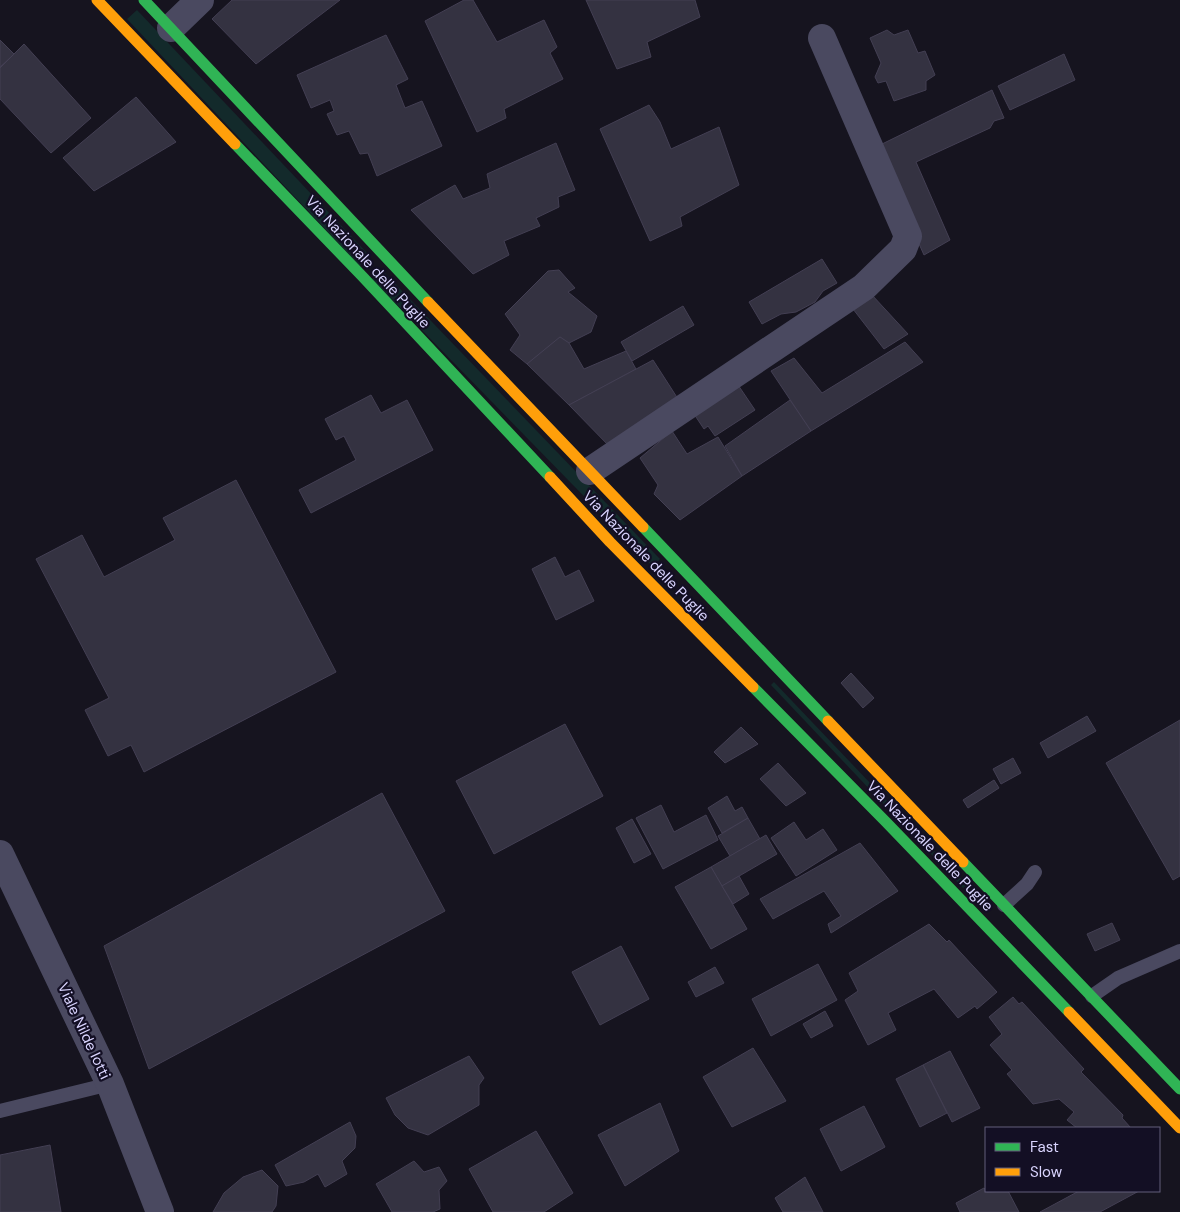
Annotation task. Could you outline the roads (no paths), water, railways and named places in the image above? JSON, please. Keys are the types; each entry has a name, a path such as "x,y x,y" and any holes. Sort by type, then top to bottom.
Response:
{"main road":[{"name":"Via Nazionale delle Puglie","path":"97,0 362,276 610,542 886,822 1180,1128"},
{"name":"Via Nazionale delle Puglie","path":"144,0 390,262 1180,1089"}],"street":[{"path":"171,28 200,0"},
{"path":"590,471 864,287 904,249 908,236 822,38"},
{"name":"Viale Nilde Iotti","path":"0,854 110,1084 160,1212"}],"lane":[{"path":"1004,904 1027,884 1035,872"},
{"path":"1092,996 1118,978 1180,951"},
{"path":"0,1111 110,1084"}]}
